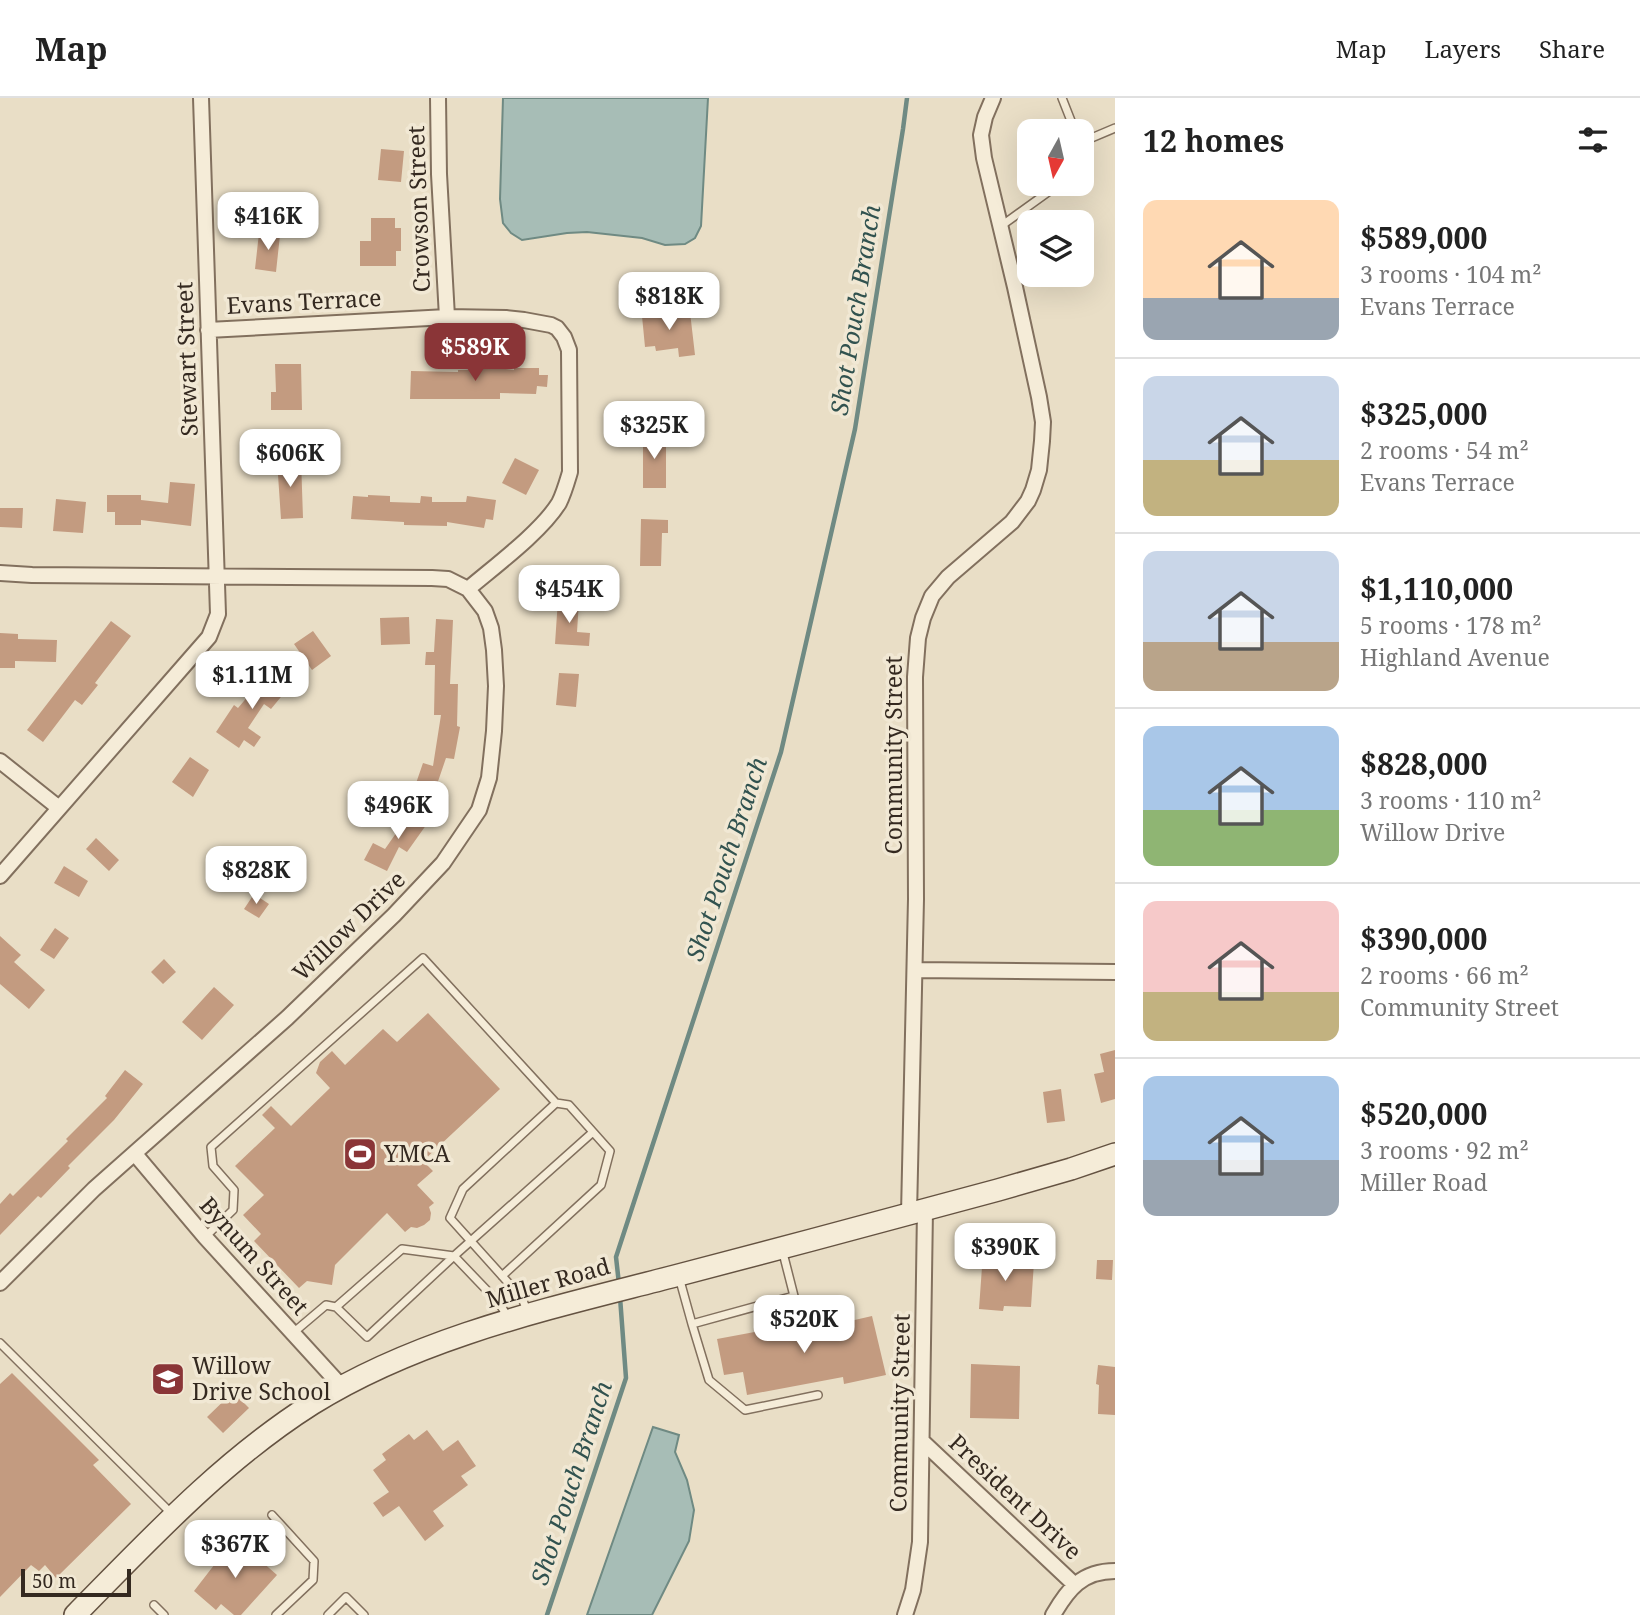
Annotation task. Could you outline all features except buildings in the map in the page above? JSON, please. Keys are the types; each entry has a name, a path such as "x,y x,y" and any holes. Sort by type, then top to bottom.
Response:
{"main road":[{"name":"Miller Road","path":"75,1615 173,1516 251,1448 310,1405 367,1373 428,1347 519,1318 917,1212 1115,1154"}],"street":[{"name":"Stewart Street","path":"0,876 209,637 218,614 201,98"},
{"name":"Crowson Street","path":"438,98 439,174 447,317"},
{"name":"Community Street","path":"905,1615 913,1590 920,1542 923,1443 915,970 915,677 918,638 932,596 948,577 1012,522 1028,501 1040,470 1043,422 984,158 981,135 993,98"},
{"name":"Evans Terrace","path":"208,330 447,317 506,318 544,323 557,328 569,350 570,472 562,497 534,532 468,589"},
{"path":"0,573 432,578 448,579 468,589"},
{"name":"Willow Drive","path":"0,1283 94,1189 287,1018 394,915 443,863 480,810 489,778 495,674 491,628 485,611 468,589"},
{"path":"0,761 59,808"},
{"path":"915,970 1115,972"},
{"name":"Bynum Street","path":"135,1154 205,1237 342,1387"},
{"name":"President Drive","path":"923,1443 1075,1584 1084,1577 1115,1571"},
{"path":"1053,1615 1065,1594 1075,1584"}],"lane":[{"path":"1062,98 1070,119"},
{"path":"1094,137 1115,128"},
{"path":"1001,226 1043,196"},
{"path":"205,1237 233,1210 234,1190 213,1166 211,1147 423,958 556,1103 569,1105 610,1151 601,1185 502,1276"},
{"path":"337,1307 402,1249 454,1256 499,1303 519,1318 522,1298 450,1218 463,1189 556,1103"},
{"path":"293,1333 326,1305 337,1307 367,1337 593,1132"},
{"path":"692,1324 794,1296 782,1248"},
{"path":"678,1275 709,1380 745,1410 818,1395"},
{"path":"0,1343 173,1516"},
{"path":"272,1514 314,1561 313,1580 276,1615"},
{"path":"328,1615 346,1597 364,1615"},
{"path":"154,1605 164,1615"}],"water":[{"path":"503,98 708,98 701,226 695,238 685,244 665,245 642,238 587,232 522,240 511,233 503,223 500,199"},
{"path":"653,1427 679,1435 675,1452 687,1480 694,1510 689,1541 652,1615 587,1615"}],"waterway":[{"name":"Shot Pouch Branch","path":"619,1284 616,1257 781,752 855,429 907,98"},
{"name":"Shot Pouch Branch","path":"547,1615 626,1378 620,1297"}],"place":[{"name":"YMCA","path":"360,1154"},
{"name":"Willow Drive School","path":"168,1379"}]}
